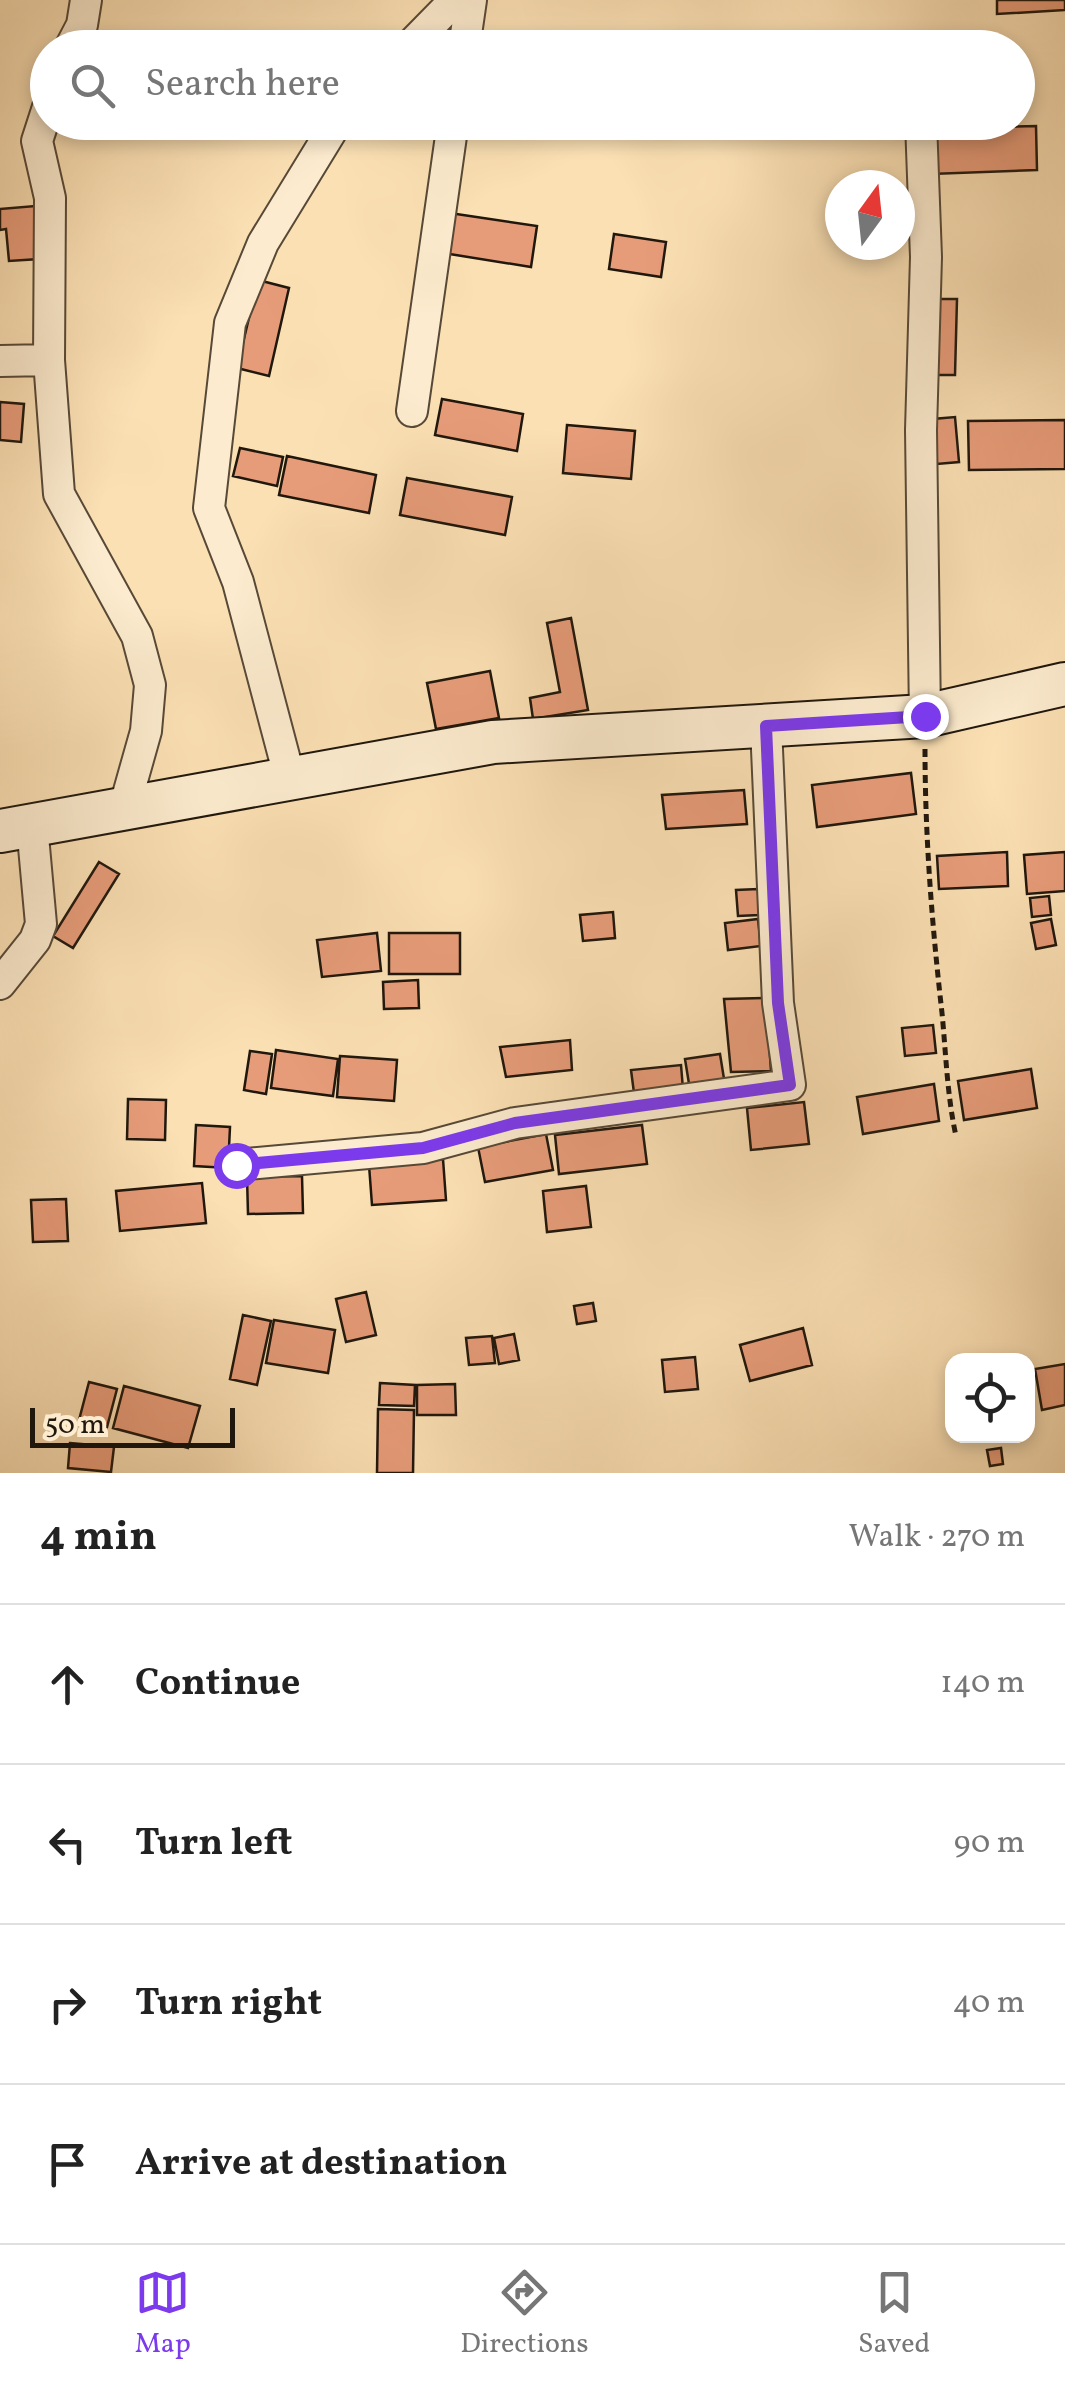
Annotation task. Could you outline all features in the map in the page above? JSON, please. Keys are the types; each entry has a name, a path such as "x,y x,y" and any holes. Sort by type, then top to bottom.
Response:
{"street":[{"path":"79,30 86,0"},
{"path":"425,30 454,0"},
{"path":"467,30 471,0"},
{"path":"37,140 50,198 49,360 60,494 137,636 150,685 146,731 124,808"},
{"path":"290,778 238,582 209,508 230,323 263,243 326,140"},
{"path":"412,411 450,140"},
{"path":"922,140 926,257 921,430 925,716"},
{"path":"0,361 49,360"},
{"path":"0,984 35,940 41,924 16,828 493,742 925,716 1065,684"},
{"path":"236,1165 423,1148 515,1123 790,1085 778,1003 766,726"}],"path":[{"path":"925,716 927,861 944,1066 956,1136"}],"building":[{"path":"997,0 1065,0 1065,10 997,14"},
{"path":"1035,126 1037,170 931,174 929,140 1035,140"},
{"path":"35,206 39,259 9,261 6,229 0,230 0,209"},
{"path":"443,212 537,226 531,267 437,252"},
{"path":"614,234 666,242 661,277 609,269"},
{"path":"258,280 289,288 269,376 237,368"},
{"path":"935,299 957,299 955,375 933,375"},
{"path":"442,399 523,414 517,451 435,435"},
{"path":"0,402 24,404 21,442 0,440"},
{"path":"955,417 959,462 937,464 933,419"},
{"path":"1065,420 1065,469 969,470 968,421"},
{"path":"567,425 635,431 631,479 563,473"},
{"path":"240,448 283,457 277,486 233,476"},
{"path":"287,456 376,475 369,513 279,495"},
{"path":"407,478 512,497 505,535 400,515"},
{"path":"571,618 588,710 533,719 530,698 560,692 547,623"},
{"path":"490,671 499,718 436,729 427,683"},
{"path":"911,773 916,814 817,827 812,785"},
{"path":"744,790 747,824 666,829 662,795"},
{"path":"1007,852 1008,886 939,889 937,856"},
{"path":"1065,852 1065,891 1027,894 1024,855"},
{"path":"99,862 119,874 73,948 53,936"},
{"path":"758,889 759,915 738,916 736,890"},
{"path":"1049,896 1051,915 1032,917 1030,898"},
{"path":"613,912 615,938 583,941 580,915"},
{"path":"758,919 761,946 728,950 725,923"},
{"path":"1051,919 1056,945 1036,949 1031,923"},
{"path":"377,933 381,971 322,977 317,940"},
{"path":"389,933 460,933 460,974 389,974"},
{"path":"418,980 419,1008 384,1009 383,982"},
{"path":"766,998 771,1071 731,1072 724,999"},
{"path":"933,1025 936,1053 905,1056 902,1028"},
{"path":"570,1040 572,1070 506,1077 500,1047"},
{"path":"276,1050 338,1059 333,1096 271,1088"},
{"path":"250,1051 272,1054 266,1094 244,1090"},
{"path":"720,1054 725,1085 690,1090 685,1059"},
{"path":"340,1056 397,1060 394,1101 337,1097"},
{"path":"681,1065 683,1089 634,1093 631,1070"},
{"path":"1031,1069 1037,1108 964,1120 958,1081"},
{"path":"934,1084 939,1121 863,1134 857,1097"},
{"path":"128,1099 166,1100 165,1140 127,1139"},
{"path":"804,1102 809,1144 751,1150 747,1108"},
{"path":"196,1125 230,1127 228,1168 194,1166"},
{"path":"642,1125 647,1164 559,1174 555,1135"},
{"path":"546,1134 553,1170 485,1182 478,1147"},
{"path":"443,1159 446,1200 372,1205 369,1165"},
{"path":"302,1176 303,1213 248,1214 247,1177"},
{"path":"202,1183 206,1223 120,1231 116,1191"},
{"path":"586,1186 591,1227 547,1232 543,1191"},
{"path":"66,1199 68,1241 33,1242 31,1200"},
{"path":"366,1292 376,1335 346,1342 336,1299"},
{"path":"593,1303 596,1321 577,1324 574,1306"},
{"path":"243,1315 271,1321 257,1385 230,1379"},
{"path":"274,1320 335,1330 328,1373 266,1363"},
{"path":"803,1328 812,1365 750,1381 740,1345"},
{"path":"514,1334 519,1360 499,1364 494,1338"},
{"path":"492,1336 495,1363 469,1365 466,1338"},
{"path":"695,1357 698,1389 665,1392 662,1360"},
{"path":"1065,1364 1065,1405 1042,1410 1035,1369"},
{"path":"89,1382 117,1389 107,1427 79,1420"},
{"path":"380,1383 415,1385 414,1406 379,1405"},
{"path":"455,1384 456,1415 417,1415 417,1385"},
{"path":"124,1386 200,1406 188,1448 113,1428"},
{"path":"378,1409 414,1410 413,1473 377,1473"},
{"path":"70,1443 114,1447 111,1472 68,1468"},
{"path":"1001,1448 1003,1464 990,1466 987,1450"}],"route":[{"path":"236,1165 423,1148 515,1123 790,1085 778,1003 766,726 925,716"}]}
